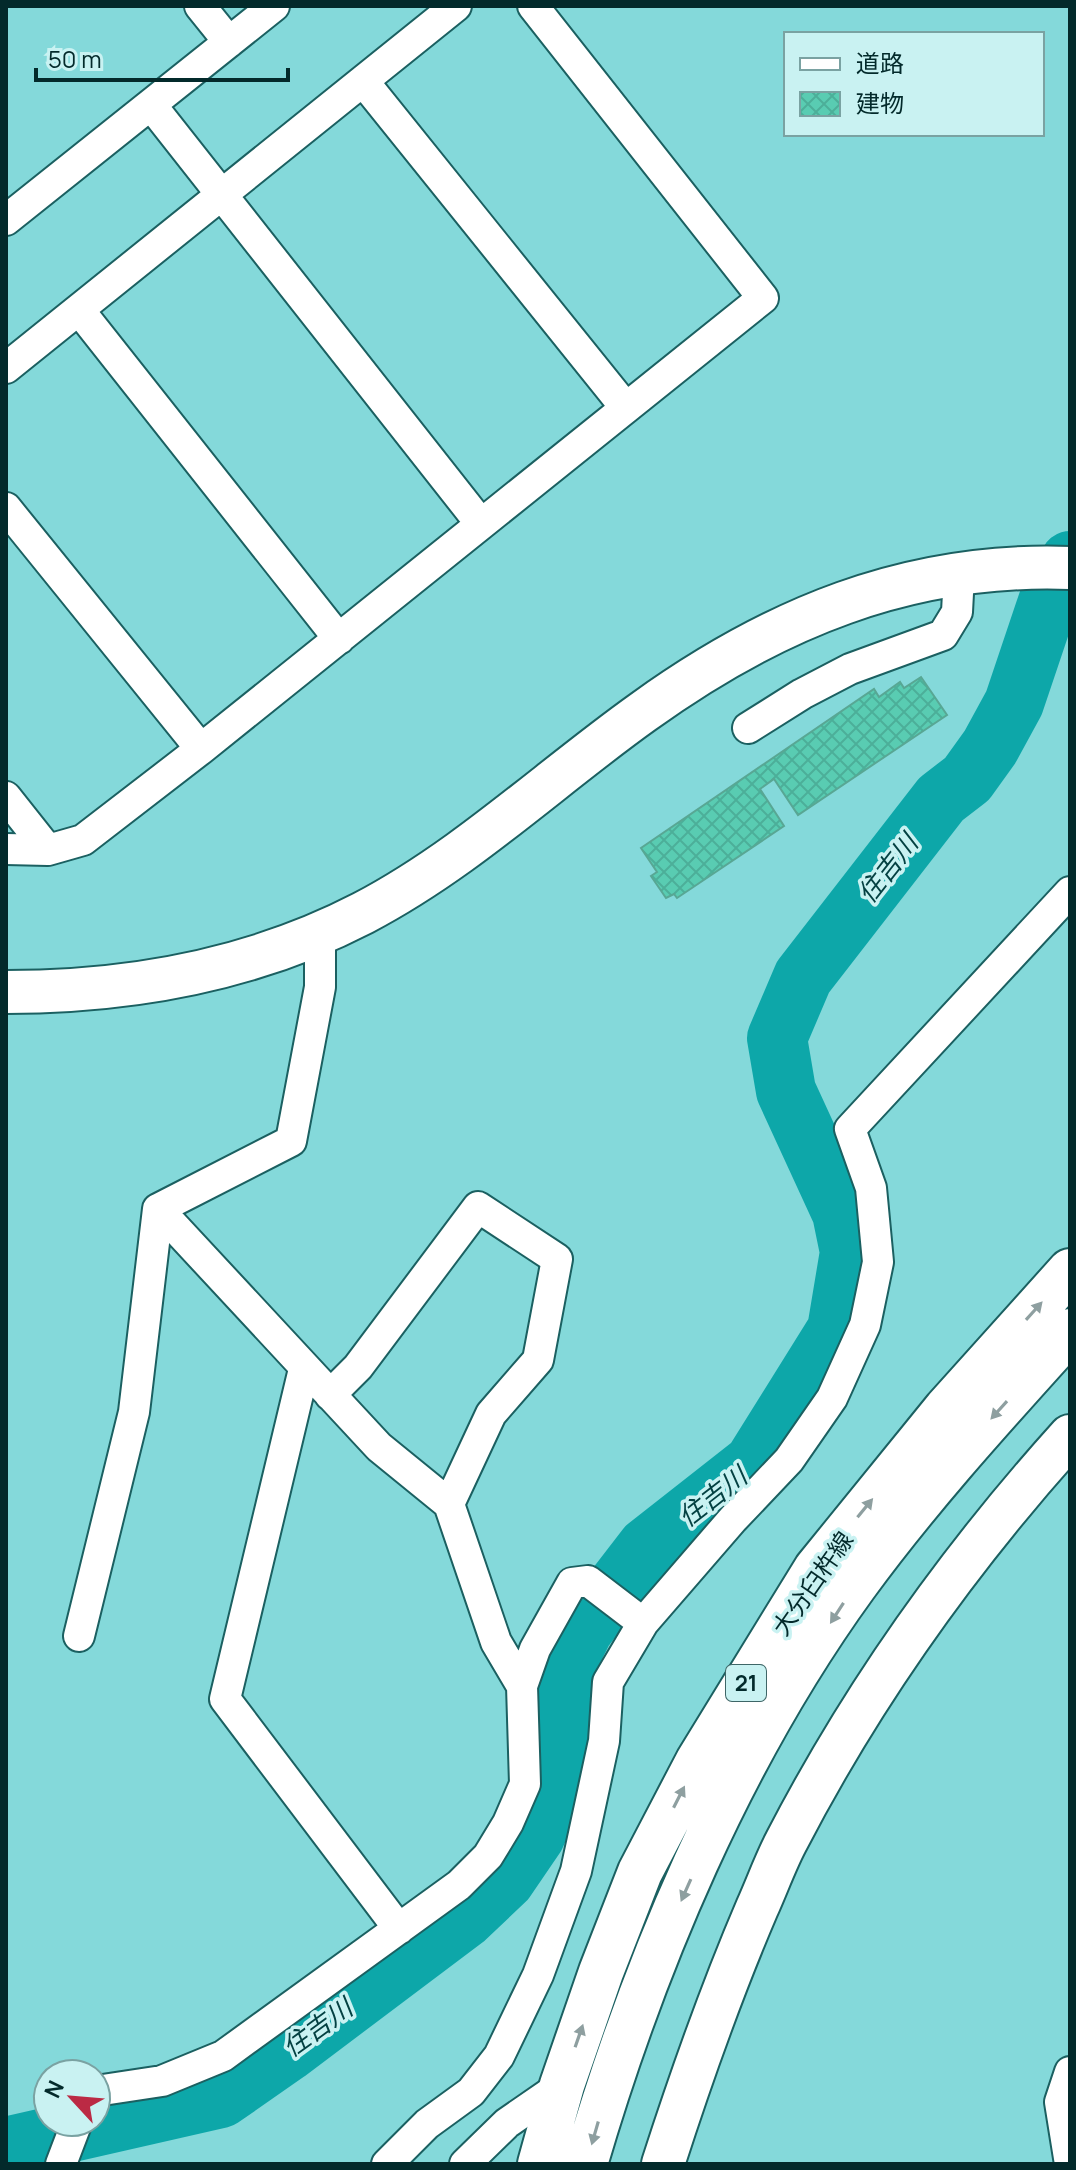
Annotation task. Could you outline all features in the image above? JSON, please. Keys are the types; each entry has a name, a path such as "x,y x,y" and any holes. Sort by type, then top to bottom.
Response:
{"main road":[{"name":"大分臼杵線","path":"540,2164 562,2085 640,1872 698,1761 816,1569 946,1409 1070,1271"},
{"name":"大分臼杵線","path":"585,2164 608,2086 650,1973 707,1842 776,1705 855,1585 970,1442 1070,1331"}],"street":[{"path":"200,6 229,42"},
{"path":"6,220 274,6"},
{"path":"6,368 456,6"},
{"path":"6,849 48,850 83,840 763,298 533,6"},
{"path":"363,81 626,408"},
{"path":"151,105 481,524"},
{"path":"79,310 339,639"},
{"path":"6,508 201,749"},
{"path":"6,992 84,989 172,977 263,955 320,933 389,898 457,855 641,713 723,659 809,614 886,590 959,574 1020,568 1070,568"},
{"path":"748,728 850,669 943,635 957,612 959,574"},
{"path":"6,797 48,850"},
{"path":"387,2164 427,2124 471,2092 499,2056 538,1975 576,1871 604,1741 608,1682 635,1617 789,1460 832,1398 865,1325 878,1262 871,1188 850,1129 1070,892"},
{"path":"158,1209 291,1141 320,987 320,933"},
{"path":"330,1395 358,1367 478,1207 557,1259 538,1360 491,1414 449,1504"},
{"path":"158,1209 379,1447 449,1504 496,1642 522,1686"},
{"path":"79,1636 134,1412 158,1209"},
{"path":"304,1369 225,1699 399,1929"},
{"path":"663,2164 696,2061 739,1950 786,1843 845,1739 911,1635 993,1526 1070,1436"},
{"path":"112,2089 162,2081 223,2056 469,1876 488,1856 508,1823 525,1784 522,1686 535,1649 572,1583 588,1581 635,1617"},
{"path":"1070,2072 1060,2102 1070,2164"},
{"path":"465,2164 507,2123 562,2085 608,2086"},
{"path":"63,2159 71,2138"}],"building":[{"path":"921,677 947,715 798,815 774,779 760,789 784,826 677,898 674,894 666,898 651,876 657,872 641,848 874,689 879,697 900,682 904,688"}],"waterway":[{"name":"住吉川","path":"6,2147 221,2098 465,1918 505,1880 535,1836 555,1792 561,1761 563,1670 583,1630 647,1547 754,1463 837,1330 850,1252 842,1213 786,1091 777,1038 803,977 941,799 967,779 990,747 1014,703 1048,602 1070,561"}]}
